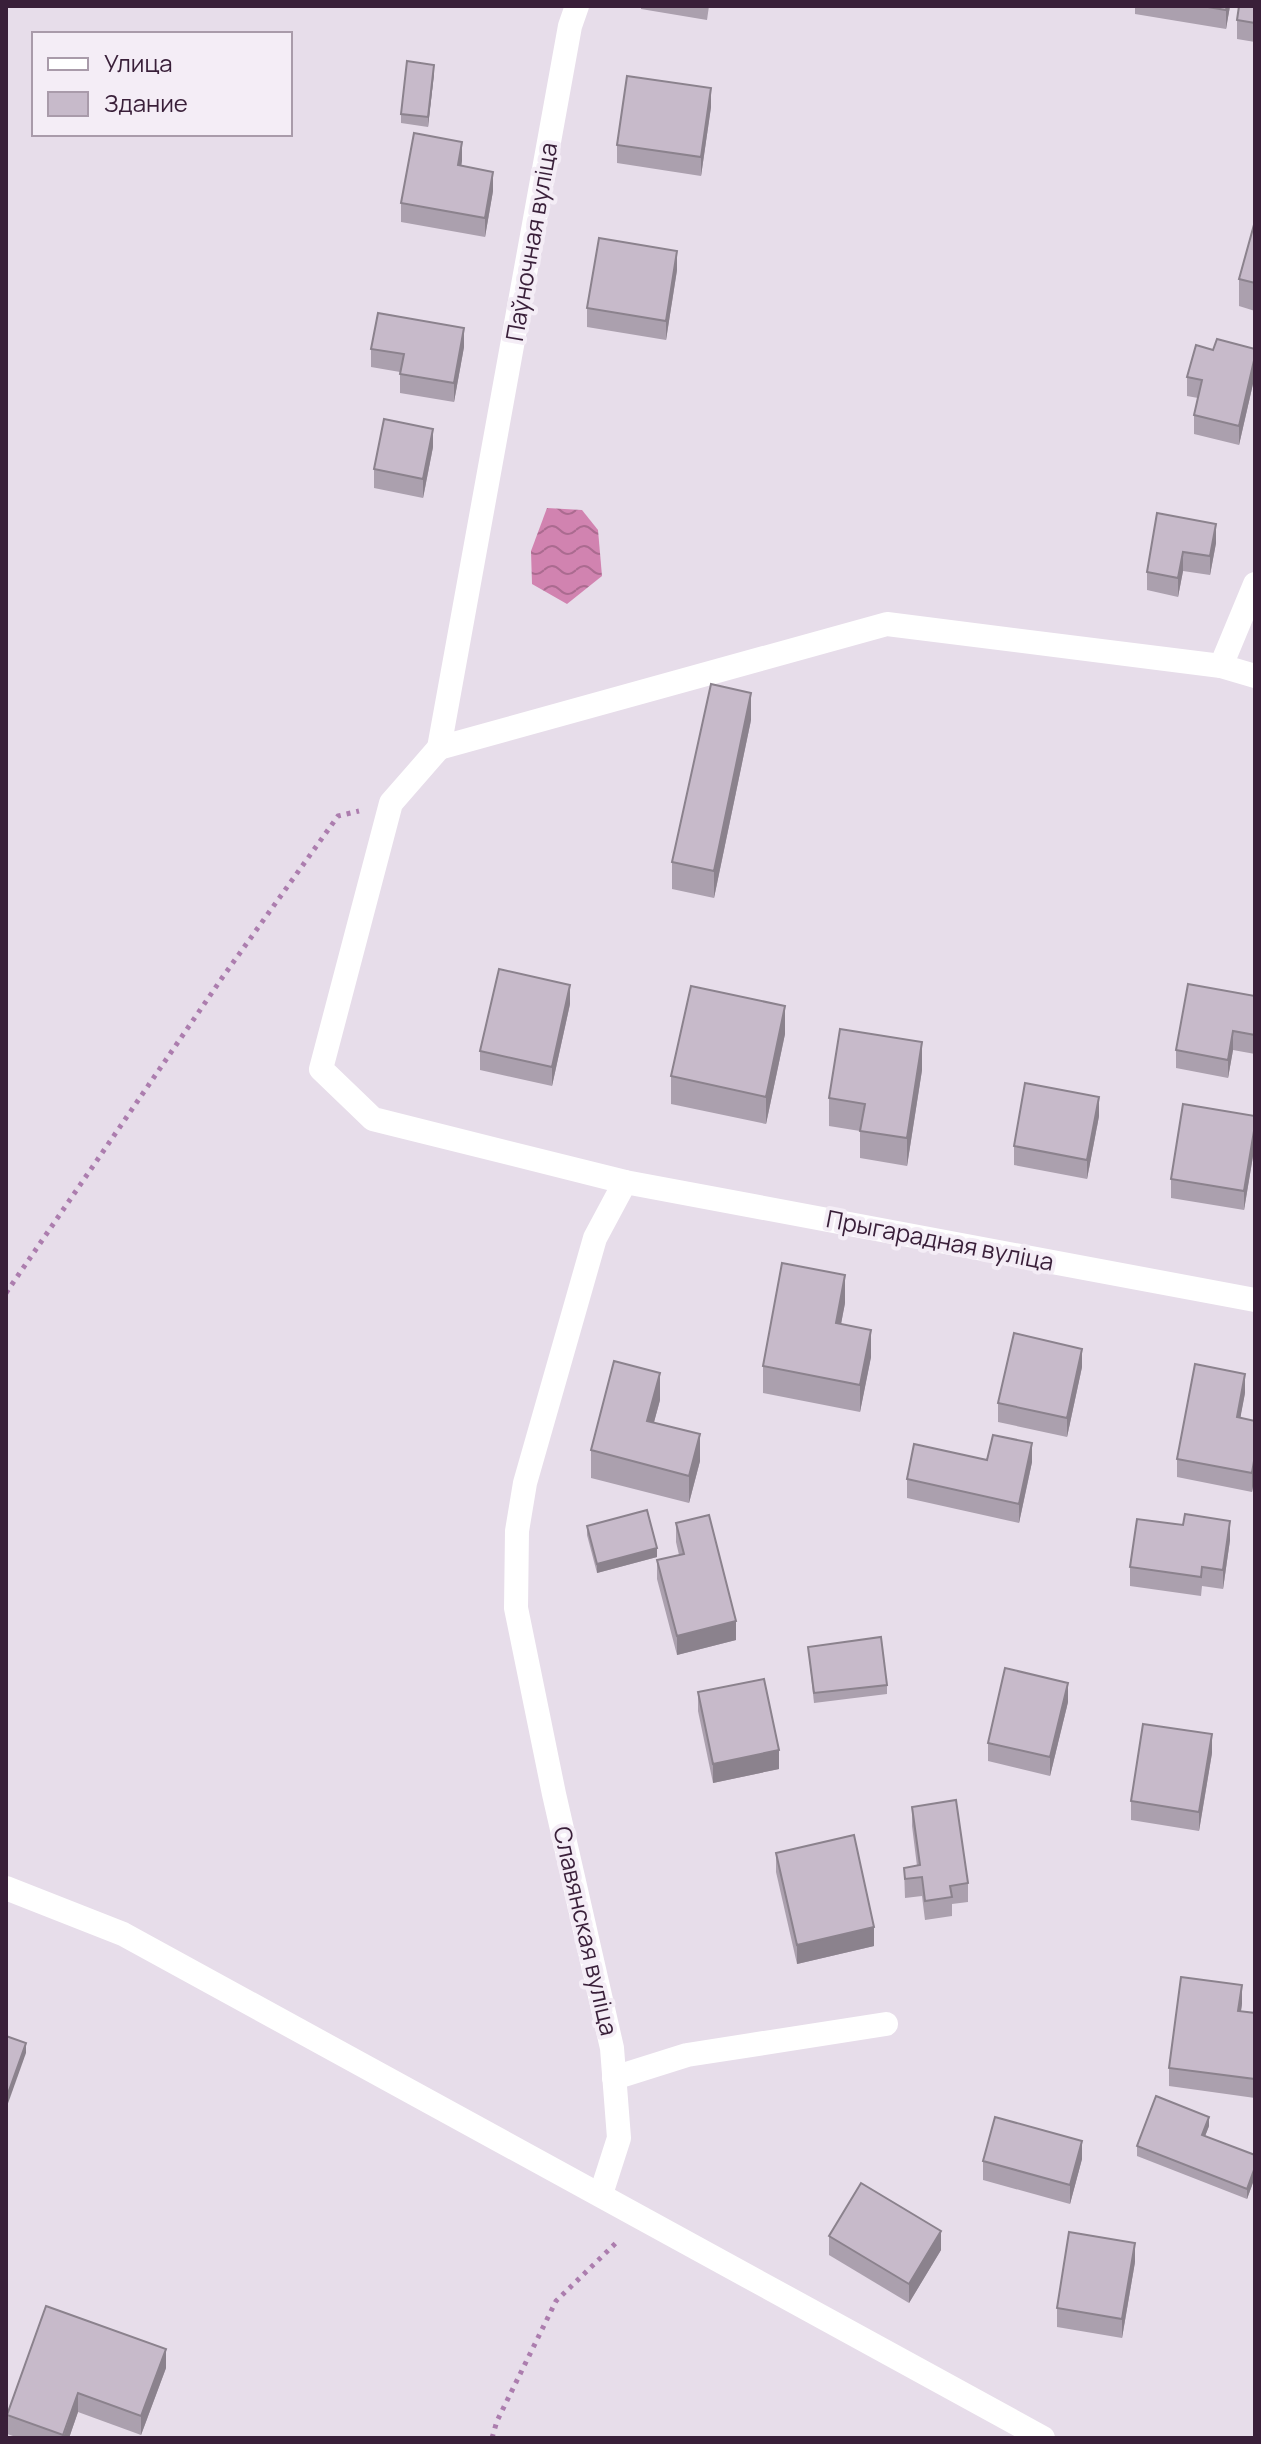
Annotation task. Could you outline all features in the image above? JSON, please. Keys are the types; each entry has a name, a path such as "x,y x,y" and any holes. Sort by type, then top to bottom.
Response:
{"street":[{"name":"Паўночная вуліца","path":"439,748 570,26 577,6"},
{"path":"1221,666 1255,584"},
{"path":"391,803 439,748 887,624 1221,666 1255,676"},
{"name":"Прыгарадная вуліца","path":"391,803 321,1069 373,1119 625,1182 1255,1300"},
{"name":"Славянская вуліца","path":"601,2194 619,2138 612,2048 554,1794 516,1608 517,1531 525,1483 595,1238 625,1182"},
{"path":"6,1888 123,1934 1043,2438"},
{"path":"614,2078 687,2055 886,2024"}],"path":[{"path":"6,1293 213,991 338,816 391,803"},
{"path":"492,2438 497,2421 556,2301 642,2217"}],"water":[{"path":"547,508 582,510 598,530 602,576 567,604 532,584 531,551"}],"building":[{"path":"1202,6 1227,6 1226,10"},
{"path":"1239,6 1255,6 1255,23 1237,20"},
{"path":"407,61 434,65 428,117 401,114"},
{"path":"627,76 711,88 701,157 617,145"},
{"path":"414,133 462,142 458,165 493,172 485,218 401,203"},
{"path":"1255,221 1255,283 1239,279"},
{"path":"599,238 677,251 666,321 587,308"},
{"path":"378,313 464,328 454,383 400,374 404,354 371,349"},
{"path":"1217,339 1255,349 1239,426 1194,415 1202,380 1187,377 1196,345 1213,350"},
{"path":"384,419 433,429 423,479 374,469"},
{"path":"1157,513 1216,524 1210,556 1183,552 1178,578 1147,572"},
{"path":"711,684 751,693 714,871 672,862"},
{"path":"499,969 570,985 552,1067 480,1051"},
{"path":"1188,984 1255,996 1255,1035 1233,1031 1228,1060 1176,1050"},
{"path":"691,986 785,1006 766,1097 671,1076"},
{"path":"840,1029 922,1042 907,1138 860,1131 865,1104 829,1098"},
{"path":"1025,1083 1099,1097 1087,1160 1014,1146"},
{"path":"1183,1104 1255,1116 1244,1191 1171,1179"},
{"path":"782,1263 845,1275 836,1323 871,1330 860,1385 763,1366"},
{"path":"1014,1333 1082,1349 1067,1418 998,1403"},
{"path":"614,1361 660,1373 647,1421 700,1434 689,1476 591,1450"},
{"path":"1195,1364 1245,1374 1237,1417 1255,1421 1252,1473 1177,1459"},
{"path":"993,1435 1032,1443 1019,1504 907,1479 914,1444 987,1460"},
{"path":"647,1510 657,1548 597,1564 587,1526"},
{"path":"1185,1514 1230,1521 1223,1570 1202,1567 1201,1577 1130,1567 1137,1519 1183,1525"},
{"path":"709,1515 736,1621 677,1636 657,1560 684,1554 676,1523"},
{"path":"881,1637 887,1685 814,1693 808,1647"},
{"path":"1005,1668 1068,1683 1050,1757 988,1743"},
{"path":"764,1679 779,1750 713,1764 698,1692"},
{"path":"1143,1724 1212,1734 1199,1812 1131,1801"},
{"path":"956,1800 968,1883 950,1886 952,1897 925,1901 922,1877 905,1879 904,1868 920,1865 912,1807"},
{"path":"854,1835 874,1927 797,1945 776,1853"},
{"path":"1181,1977 1242,1985 1238,2011 1255,2013 1255,2079 1169,2068"},
{"path":"6,2036 26,2043 6,2099"},
{"path":"1156,2096 1209,2117 1202,2135 1255,2155 1255,2167 1247,2189 1137,2146"},
{"path":"995,2117 1082,2141 1070,2185 983,2161"},
{"path":"861,2183 941,2231 909,2284 829,2236"},
{"path":"1069,2232 1135,2243 1122,2319 1057,2308"},
{"path":"46,2306 166,2349 141,2416 78,2393 63,2435 7,2415"}]}
